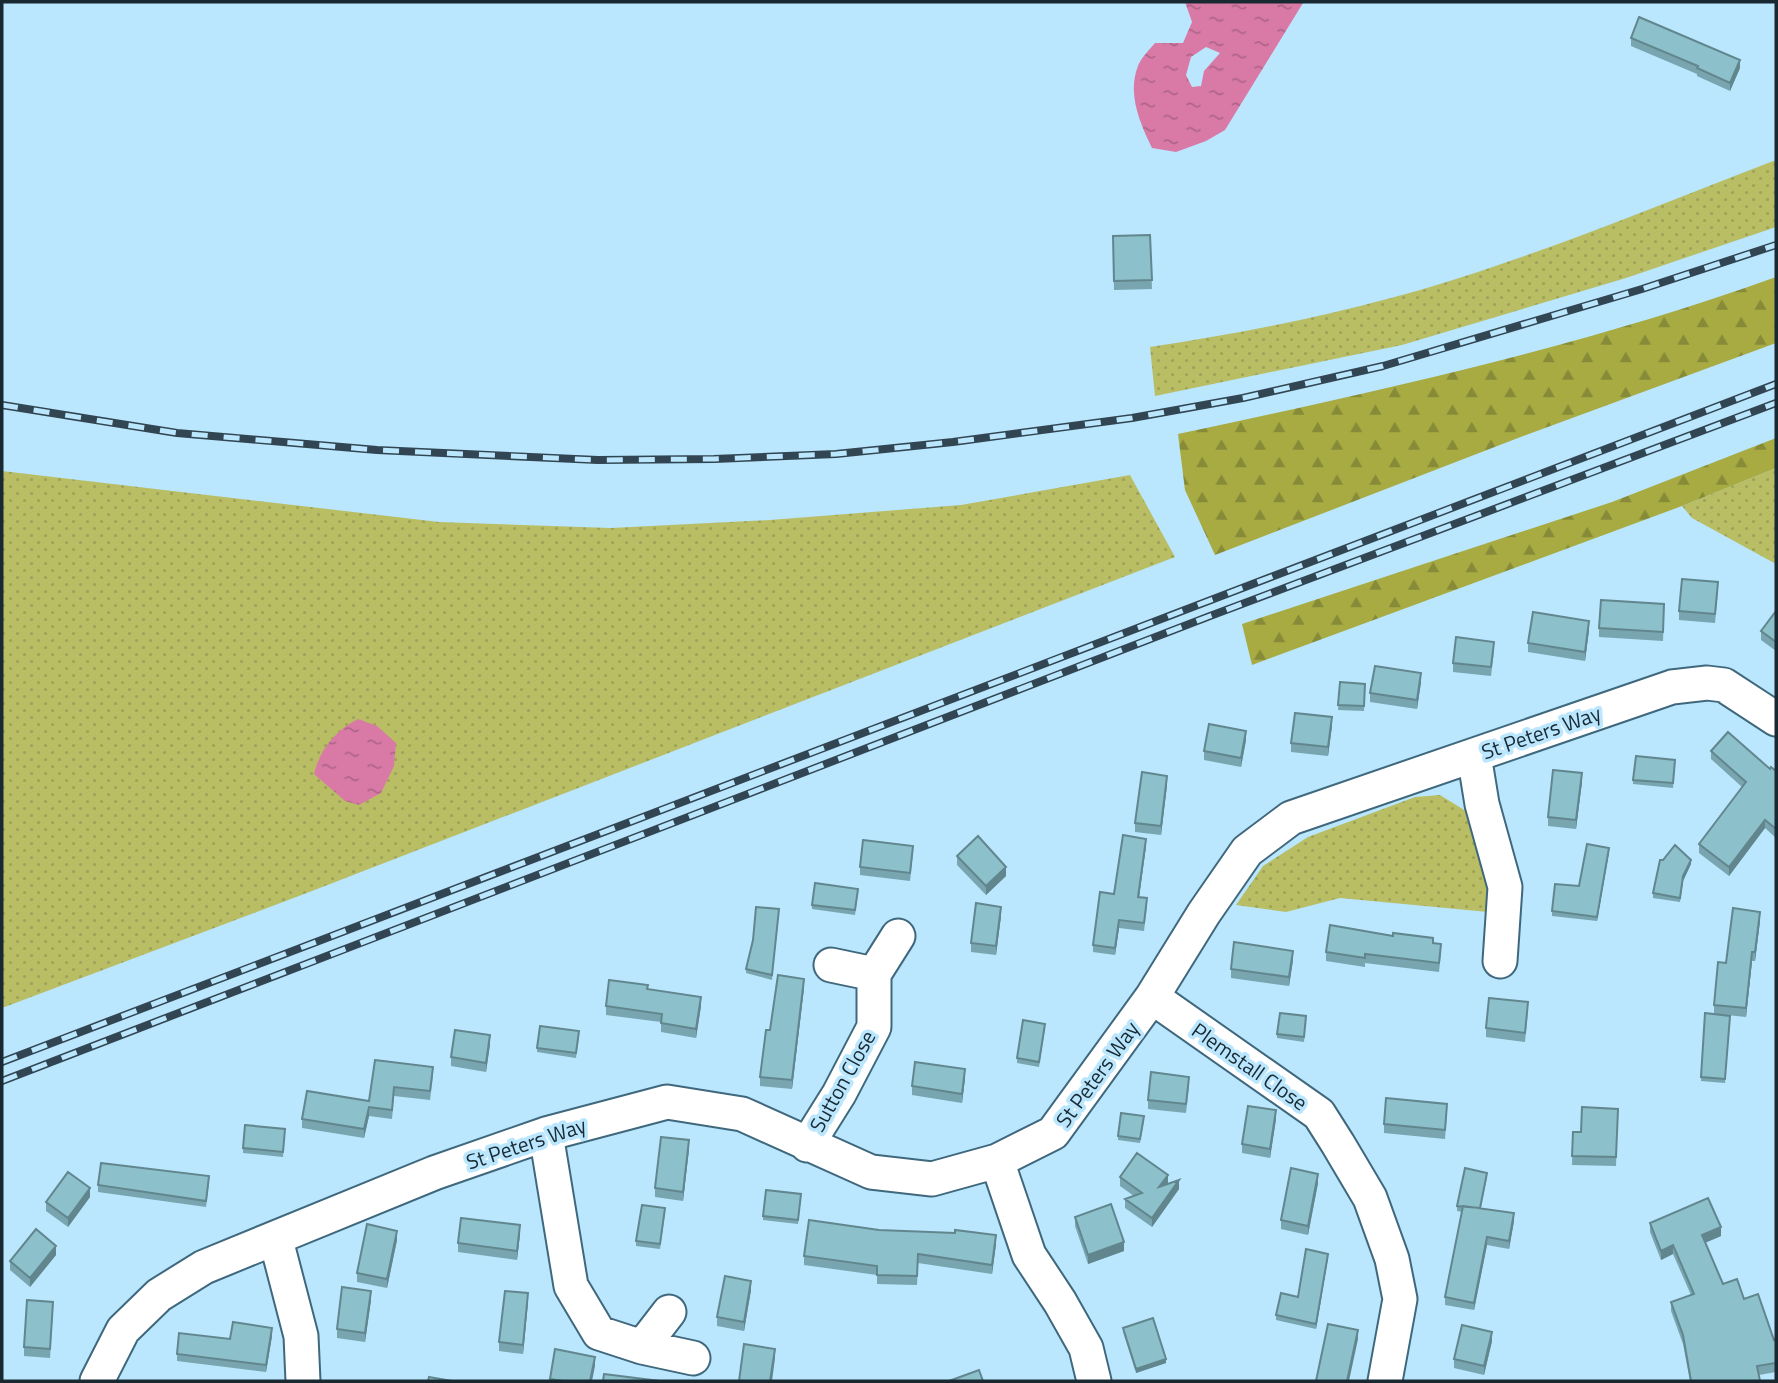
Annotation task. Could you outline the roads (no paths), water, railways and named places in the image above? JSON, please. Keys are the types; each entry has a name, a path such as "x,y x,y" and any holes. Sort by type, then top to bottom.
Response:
{"street":[{"name":"St Peters Way","path":"97,1381 123,1330 159,1295 204,1267 276,1240 434,1173 546,1134 667,1102 742,1114 871,1172 932,1178 997,1161 1053,1133 1152,997 1204,913 1247,851 1291,818 1672,687 1707,683 1724,685 1776,719"},
{"path":"1474,755 1482,804 1505,887 1500,961"},
{"path":"831,965 874,974 898,936"},
{"name":"Sutton Close","path":"807,1145 839,1094 874,1027 874,974"},
{"name":"Plemstall Close","path":"1152,997 1319,1114 1338,1144 1370,1198 1392,1259 1400,1299 1385,1381"},
{"path":"546,1134 571,1286 599,1333 642,1347 693,1358"},
{"path":"997,1161 1028,1255 1060,1302 1086,1348 1094,1381"},
{"path":"276,1240 301,1336 303,1381"},
{"path":"642,1347 669,1312"}],"water":[{"path":"1185,2 1303,3 1225,130 1206,141 1176,152 1152,148 1134,98 1138,66 1155,43 1183,43 1192,22","holes":["1206,47 1220,53 1204,71 1201,86 1192,87 1186,75 1191,57"]},
{"path":"358,719 377,726 396,743 394,766 381,793 359,805 345,801 314,774 320,757 330,742 342,729"}],"railway":[{"path":"2,405 177,433 377,450 598,460 836,454 953,442 1132,418 1243,398 1383,366 1642,289 1776,245"},
{"path":"2,1062 1776,384"},
{"path":"2,1081 1210,616 1776,403"}]}
